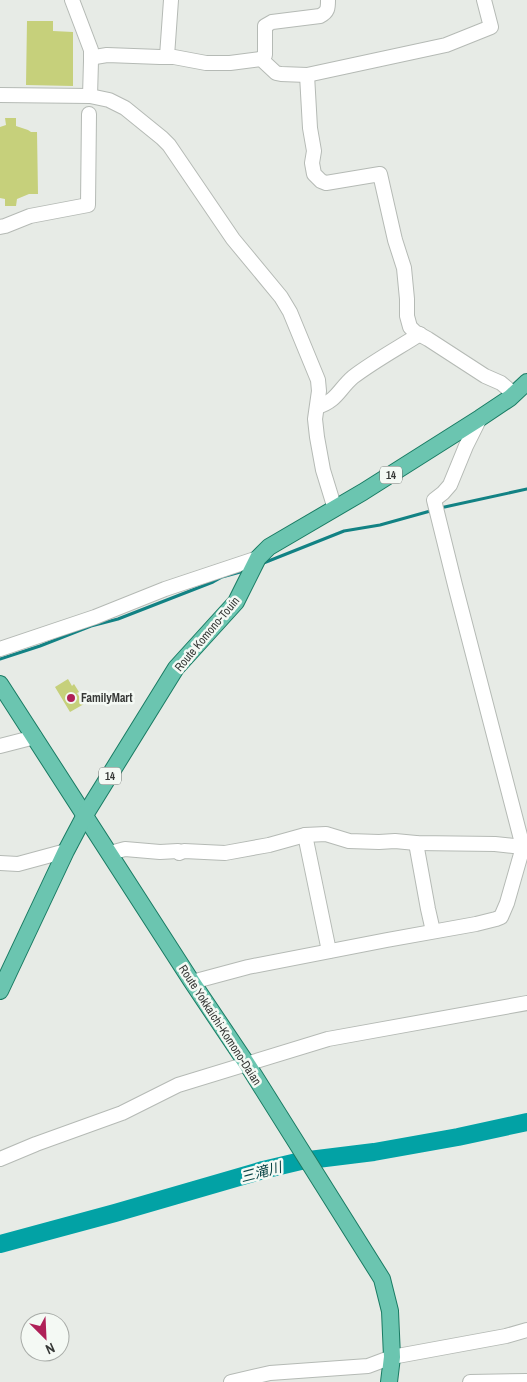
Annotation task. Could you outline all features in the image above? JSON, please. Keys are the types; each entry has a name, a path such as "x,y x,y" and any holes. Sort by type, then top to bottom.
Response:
{"main road":[{"name":"Route Komono-Touin","path":"0,990 85,815 176,668 236,602 254,567 269,547 363,492 480,418 522,389"},
{"name":"Route Yokkaichi-Komono-Daian","path":"0,684 247,1064 382,1279 390,1311 392,1356 389,1382"}],"street":[{"path":"72,0 91,50 90,96"},
{"path":"167,56 171,0"},
{"path":"91,61 107,55 167,56 206,63 230,63 261,59 265,55 266,26 272,22 320,16 328,9 328,0"},
{"path":"261,59 276,73 307,75 446,46 491,26 484,0"},
{"path":"307,75 310,128 314,151 312,163 314,174 326,183 380,174 402,257 407,316 410,327 485,376 522,389"},
{"path":"0,95 90,96 117,104 162,138 172,150 233,239 281,297 290,312 318,380 319,391 315,419 317,436 323,470 335,509"},
{"path":"0,227 30,216 88,205 89,114"},
{"path":"317,407 330,402 353,378 420,334"},
{"path":"192,982 248,967 476,924 501,917 507,903 523,840 434,500 450,485 480,418"},
{"path":"0,649 95,617 172,586 254,567"},
{"path":"0,746 34,737"},
{"path":"110,853 125,849 160,852 225,853 269,845 305,835 326,834 349,841 379,842 495,844 523,840"},
{"path":"305,835 329,951"},
{"path":"416,843 433,931"},
{"path":"0,863 18,864 66,851"},
{"path":"0,1159 122,1113 178,1085 328,1039 527,1003"},
{"path":"231,1382 270,1373 368,1366 392,1356 506,1336 527,1330"},
{"path":"470,1382 527,1380"}],"building":[{"path":"27,21 53,21 53,31 73,32 73,86 26,85"},
{"path":"5,118 16,118 16,126 31,132 37,132 38,194 29,194 17,199 16,206 5,206 5,199 0,198 0,127 6,125"},
{"name":"FamilyMart","path":"68,679 72,686 74,684 84,704 70,712 55,687"}],"waterway":[{"path":"440,508 527,489"},
{"path":"261,564 344,531 380,525 434,510"},
{"path":"0,659 91,626 118,619 222,577 244,571"},
{"name":"三滝川","path":"0,1244 301,1161 374,1152 527,1122"}],"place":[{"name":"FamilyMart","path":"71,698"}]}
